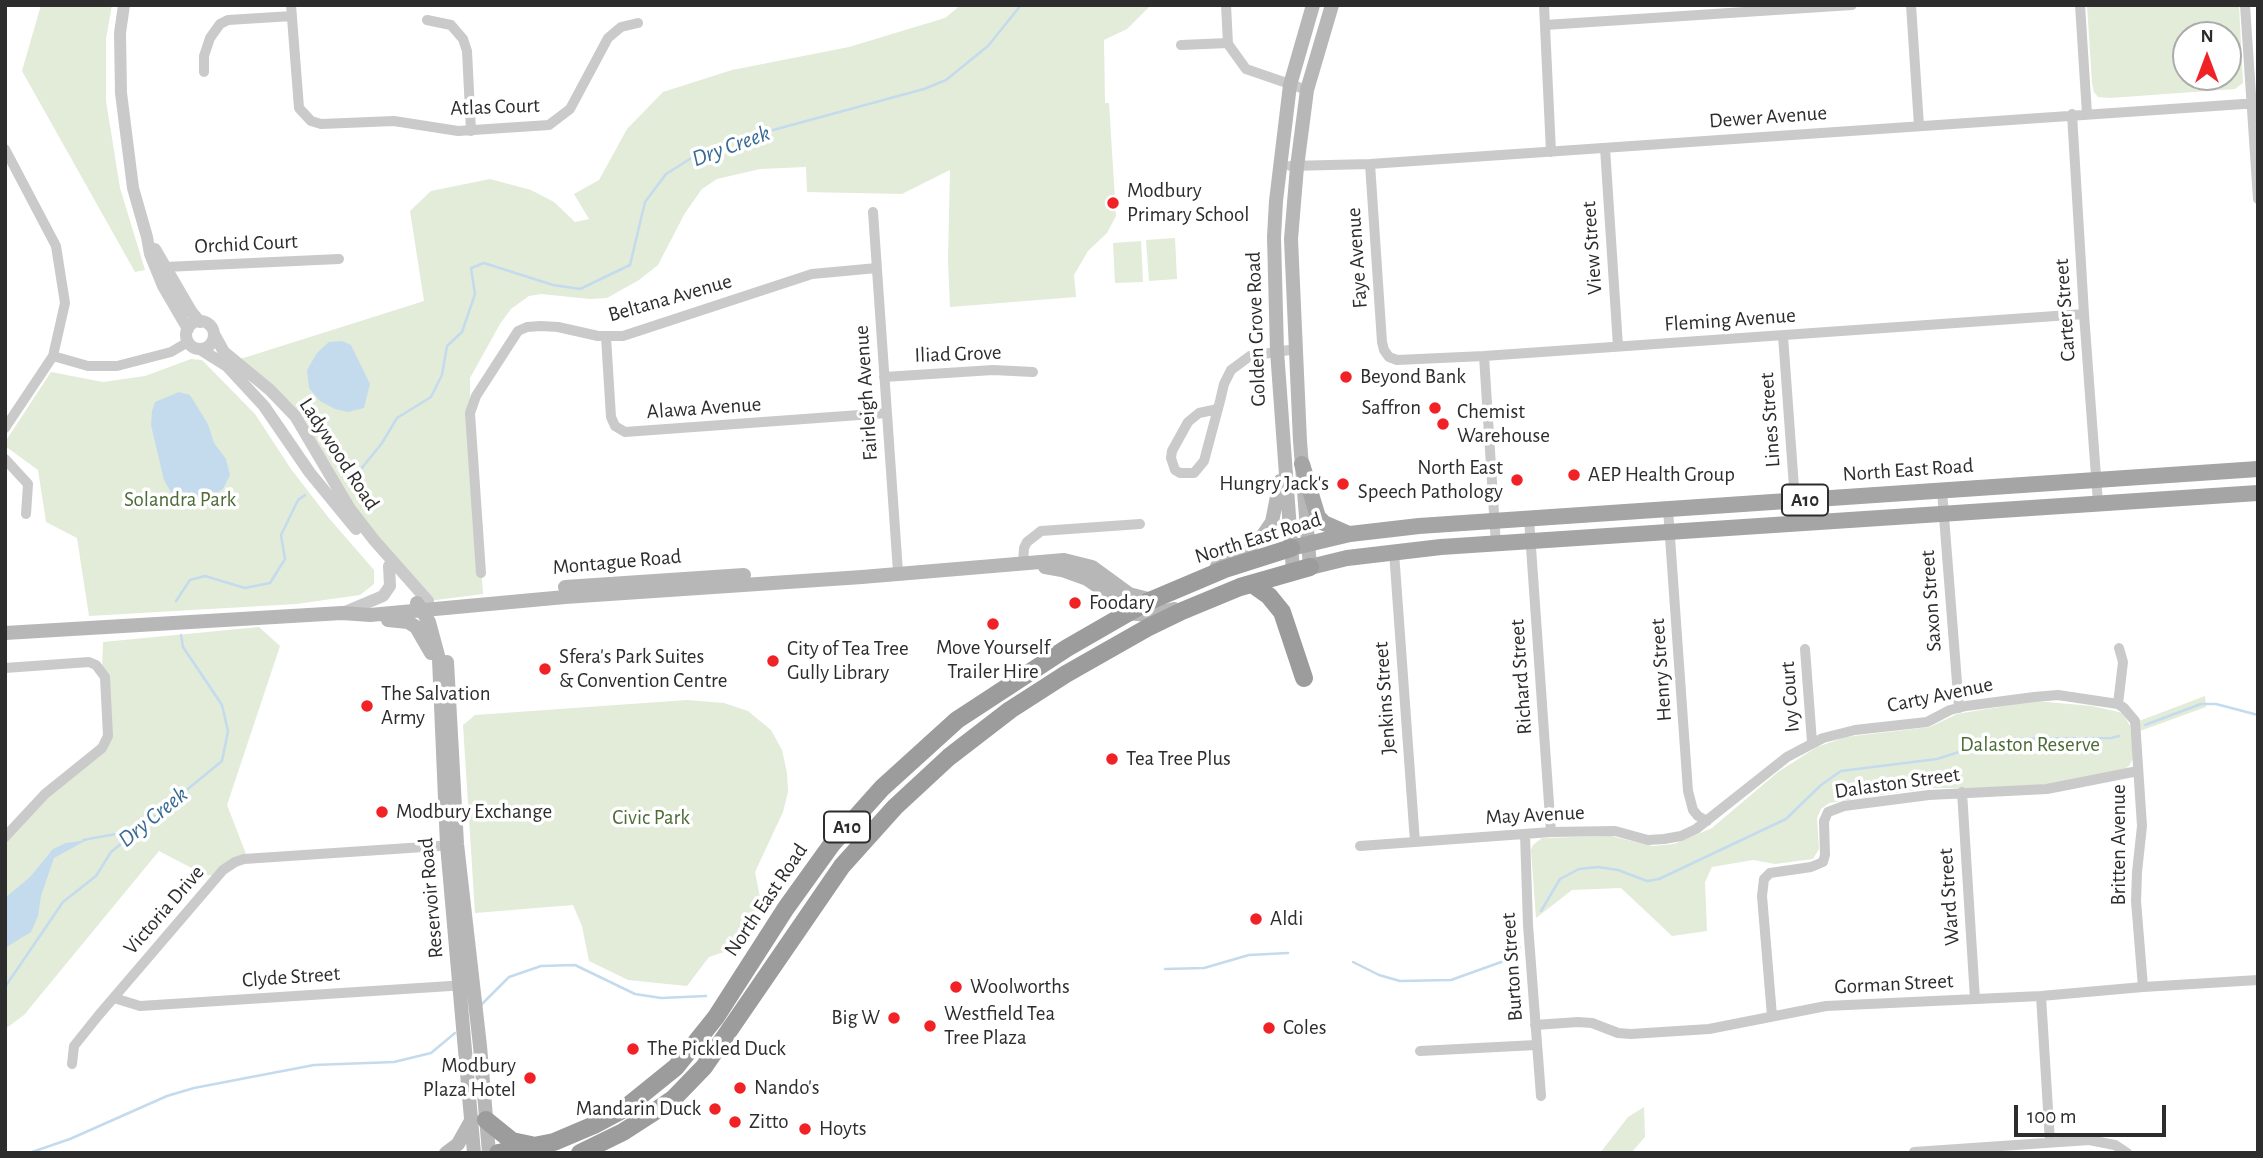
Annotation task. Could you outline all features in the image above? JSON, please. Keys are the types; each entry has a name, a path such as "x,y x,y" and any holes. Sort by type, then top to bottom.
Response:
{"highway":[{"name":"North East Road","path":"498,1153 538,1146 594,1125 651,1089 676,1067 695,1045 832,844 908,763 957,720 1067,648 1152,600 1225,569 1299,546"},
{"name":"North East Road","path":"580,1153 637,1124 673,1099 704,1067 818,898 869,834 930,774 999,718 1107,650 1172,615 1209,599 1302,569"},
{"path":"1252,584 1269,596 1282,612 1304,678"},
{"path":"987,699 999,718"},
{"path":"738,983 754,995"},
{"path":"479,1120 512,1141 538,1146"}],"main road":[{"name":"Golden Grove Road","path":"1302,569 1283,459 1274,237 1290,85 1313,5"},
{"name":"Golden Grove Road","path":"1299,546 1302,464 1291,239 1307,90 1332,5"},
{"path":"1189,583 1248,548 1263,535 1275,512 1283,459"},
{"path":"1302,464 1318,517 1337,530 1350,534"},
{"name":"North East Road","path":"1299,546 1350,534 1419,526 2258,469"},
{"name":"North East Road","path":"1302,569 1347,558 1394,552 2258,493"},
{"name":"Montague Road","path":"5,633 342,613 1065,560 1079,562 1100,573 1124,592 1152,600"},
{"name":"Montague Road","path":"1023,564 1062,570 1087,579 1128,613"},
{"path":"1128,613 1147,615 1209,599"},
{"name":"Reservoir Road","path":"425,606 439,659 452,845 479,1120 489,1153"},
{"name":"Reservoir Road","path":"425,606 445,644 449,676 452,845"},
{"path":"342,613 408,622 416,627 425,639 433,659 438,715 442,729"},
{"name":"Reservoir Road","path":"474,1153 479,1120"},
{"path":"446,1153 458,1144 479,1120"}],"street":[{"path":"54,356 88,366 117,366 171,352 192,331 208,324 214,334 211,343 200,349 193,347 192,331 147,237 133,188 121,93 120,33 124,5"},
{"path":"1226,5 1228,43 1246,69 1307,90"},
{"path":"1544,5 1551,152"},
{"path":"1545,25 1852,5"},
{"path":"1911,5 1919,126"},
{"path":"2080,5 2087,114"},
{"path":"2245,5 2254,103 2258,200"},
{"path":"204,72 204,55 210,38 220,24 228,20 292,11"},
{"name":"Atlas Court","path":"292,11 298,99 304,114 311,121 321,124 394,121 471,131 534,127 556,122 570,109 608,38 621,27 638,23"},
{"path":"427,20 451,25 463,39 468,61 471,131"},
{"path":"1181,45 1228,43"},
{"name":"Dewer Avenue","path":"1280,166 1370,164 2254,103"},
{"name":"Carter Street","path":"2072,114 2098,503"},
{"name":"View Street","path":"1605,148 1618,346"},
{"path":"5,149 56,246 65,303 54,356 5,428"},
{"name":"Faye Avenue","path":"1370,164 1384,350"},
{"name":"Fairleigh Avenue","path":"873,212 898,572"},
{"name":"Orchid Court","path":"161,270 339,259"},
{"name":"Beltana Avenue","path":"481,573 470,413 476,396 522,328 558,327 606,337 623,336 812,274 877,268"},
{"name":"Fleming Avenue","path":"1384,350 1389,357 1397,360 1484,356 2084,314"},
{"name":"Ladywood Road","path":"214,334 224,352 270,390 295,416 351,509 425,606"},
{"name":"Lines Street","path":"1783,336 1795,501"},
{"name":"Alawa Avenue","path":"606,337 611,417 615,426 625,432 887,414"},
{"name":"Ladywood Road","path":"200,349 227,366 264,406 310,473 425,606"},
{"path":"1218,409 1199,413 1188,422 1172,451 1175,470 1187,474 1199,470 1204,461 1218,409 1224,384 1231,370 1250,356 1296,349"},
{"path":"1484,356 1496,545"},
{"name":"Iliad Grove","path":"884,377 993,370 1034,372"},
{"path":"5,459 29,484 26,514"},
{"name":"Saxon Street","path":"1942,491 1959,708"},
{"name":"Henry Street","path":"1668,509 1688,792 1693,810 1707,821"},
{"name":"Richard Street","path":"1529,519 1551,832"},
{"path":"1023,564 1027,542 1041,531 1140,524"},
{"name":"Jenkins Street","path":"1394,552 1415,842"},
{"path":"342,613 370,604 383,596 390,586 389,566"},
{"path":"2119,648 2123,662 2121,706"},
{"name":"Ivy Court","path":"1805,649 1812,743"},
{"path":"5,668 89,662 102,670 106,684 108,736 107,743 45,794 5,836"},
{"name":"Carty Avenue","path":"1707,821 1780,762 1812,743 1855,730 1927,722 1959,708 2050,695 2121,706"},
{"name":"Britten Avenue","path":"2121,706 2135,721 2142,836 2136,901 2143,986"},
{"name":"Dalaston Street","path":"1772,1016 1762,896 1764,878 1770,873 1811,867 1823,862 1824,821 1828,811 1962,792 2047,789 2138,771"},
{"name":"Ward Street","path":"1962,792 1975,999"},
{"name":"May Avenue","path":"1360,846 1551,832 1615,831 1648,840 1664,839 1681,836 1707,821"},
{"name":"Burton Street","path":"1525,834 1541,1096"},
{"name":"Victoria Drive","path":"72,1064 75,1045 223,870 235,862 244,859 452,845"},
{"name":"Gorman Street","path":"1535,1025 1592,1023 1618,1033 1631,1034 1709,1029 1826,1006 2041,996 2143,986 2258,980"},
{"name":"Clyde Street","path":"114,998 140,1006 466,985"},
{"path":"2041,996 2050,1142"},
{"path":"1420,1051 1536,1045"},
{"path":"1914,1153 2095,1140 2115,1145 2127,1153"}],"green space":[{"path":"41,5 112,5 106,39 106,101 120,188 145,270 135,272 22,71"},
{"path":"961,5 1151,5 1127,29 1104,40 1105,103 1109,103 1116,216 1107,233 1088,251 1074,275 1076,297 950,307 950,170 902,194 807,192 806,167 760,169 717,179 702,189 685,213 658,265 639,280 607,298 541,294 529,296 511,309 500,324 470,378 470,413 483,594 428,601 374,540 312,441 234,361 424,301 410,211 431,191 490,179 531,190 554,202 575,222 589,219 574,194 599,180 627,129 663,92 732,70 849,47 945,18"},
{"path":"2087,5 2239,5 2240,21 2172,21 2172,91 2207,91 2110,98 2098,97 2094,92"},
{"path":"1175,238 1177,279 1149,281 1146,240"},
{"path":"1141,241 1143,282 1115,283 1113,243"},
{"name":"Solandra Park","path":"191,359 202,360 255,414 291,469 374,570 374,584 360,595 296,604 89,616 77,538 46,522 38,470 5,446 5,442 51,372 103,382 145,376"},
{"path":"259,627 280,646 227,805 248,859 219,876 205,875 159,851 24,1015 5,1029 5,837 107,742 102,670 103,642"},
{"path":"2205,696 2206,707 2140,731 2139,721"},
{"name":"Civic Park","path":"687,700 724,703 748,711 771,730 782,750 787,773 788,792 783,812 755,872 761,903 759,911 733,949 709,957 687,986 628,980 589,961 582,926 573,905 475,913 463,725 475,715"},
{"name":"Dalaston Reserve","path":"2035,701 2092,706 2123,713 2130,726 2133,758 2129,766 2051,784 2007,788 1928,788 1829,803 1821,809 1817,818 1819,849 1813,859 1775,864 1753,860 1712,867 1705,882 1707,931 1672,936 1621,888 1572,890 1536,918 1531,850 1542,838 1611,836 1653,846 1674,844 1712,828 1778,772 1817,747 1846,737 1930,727 1957,714"},
{"path":"1644,1107 1645,1137 1631,1153 1600,1153 1628,1117"}],"water":[{"path":"342,341 351,345 370,384 364,408 348,412 320,401 309,388 307,370 317,353 329,342"},
{"path":"179,392 190,395 208,424 214,443 226,459 230,475 223,489 206,499 185,502 172,494 164,480 151,425 152,411 155,402"},
{"path":"87,840 54,858 31,932 5,948 5,898 30,877 53,849 66,843"}],"waterway":[{"name":"Dry Creek","path":"361,469 382,443 397,418 431,397 442,375 447,346 462,332 475,294 471,268 484,263 553,285 580,289 630,265 645,202 666,174 701,152 924,89 946,80 988,46 1021,5"},
{"name":"Dry Creek","path":"176,601 190,580 205,576 245,588 270,583 285,559 281,535 298,500 305,495"},
{"name":"Dry Creek","path":"5,987 63,902 96,876 111,852 222,761 228,731 222,705 183,647 181,635"},
{"path":"2145,725 2201,704 2216,704 2258,715"},
{"path":"1541,911 1560,879 1579,869 1598,867 1618,870 1647,881 1659,879 1786,819 1821,785 1841,771 1937,759 1999,739 2119,736"},
{"path":"83,840 138,830"},
{"path":"1353,962 1379,975 1400,981 1451,980 1504,961 1520,947"},
{"path":"1165,969 1204,968 1249,955 1288,953"},
{"path":"481,1005 509,977 541,966 575,965 635,994 661,998 706,996"},
{"path":"29,1153 70,1139 167,1096 194,1088 314,1065 394,1062 431,1053 455,1033"}],"place":[{"name":"Modbury Primary School","path":"1113,203"},
{"name":"Beyond Bank","path":"1346,377"},
{"name":"Saffron","path":"1435,408"},
{"name":"Chemist Warehouse","path":"1443,424"},
{"name":"AEP Health Group","path":"1574,475"},
{"name":"North East Speech Pathology","path":"1517,480"},
{"name":"Hungry Jack's","path":"1343,484"},
{"name":"Foodary","path":"1075,603"},
{"name":"Move Yourself Trailer Hire","path":"993,624"},
{"name":"City of Tea Tree Gully Library","path":"773,661"},
{"name":"Sfera's Park Suites & Convention Centre","path":"545,669"},
{"name":"The Salvation Army","path":"367,706"},
{"name":"Tea Tree Plus","path":"1112,759"},
{"name":"Modbury Exchange","path":"382,812"},
{"name":"Aldi","path":"1256,919"},
{"name":"Woolworths","path":"956,987"},
{"name":"Big W","path":"894,1018"},
{"name":"Westfield Tea Tree Plaza","path":"930,1026"},
{"name":"Coles","path":"1269,1028"},
{"name":"The Pickled Duck","path":"633,1049"},
{"name":"Modbury Plaza Hotel","path":"530,1078"},
{"name":"Nando's","path":"740,1088"},
{"name":"Mandarin Duck","path":"715,1109"},
{"name":"Zitto","path":"735,1122"},
{"name":"Hoyts","path":"805,1129"}]}
